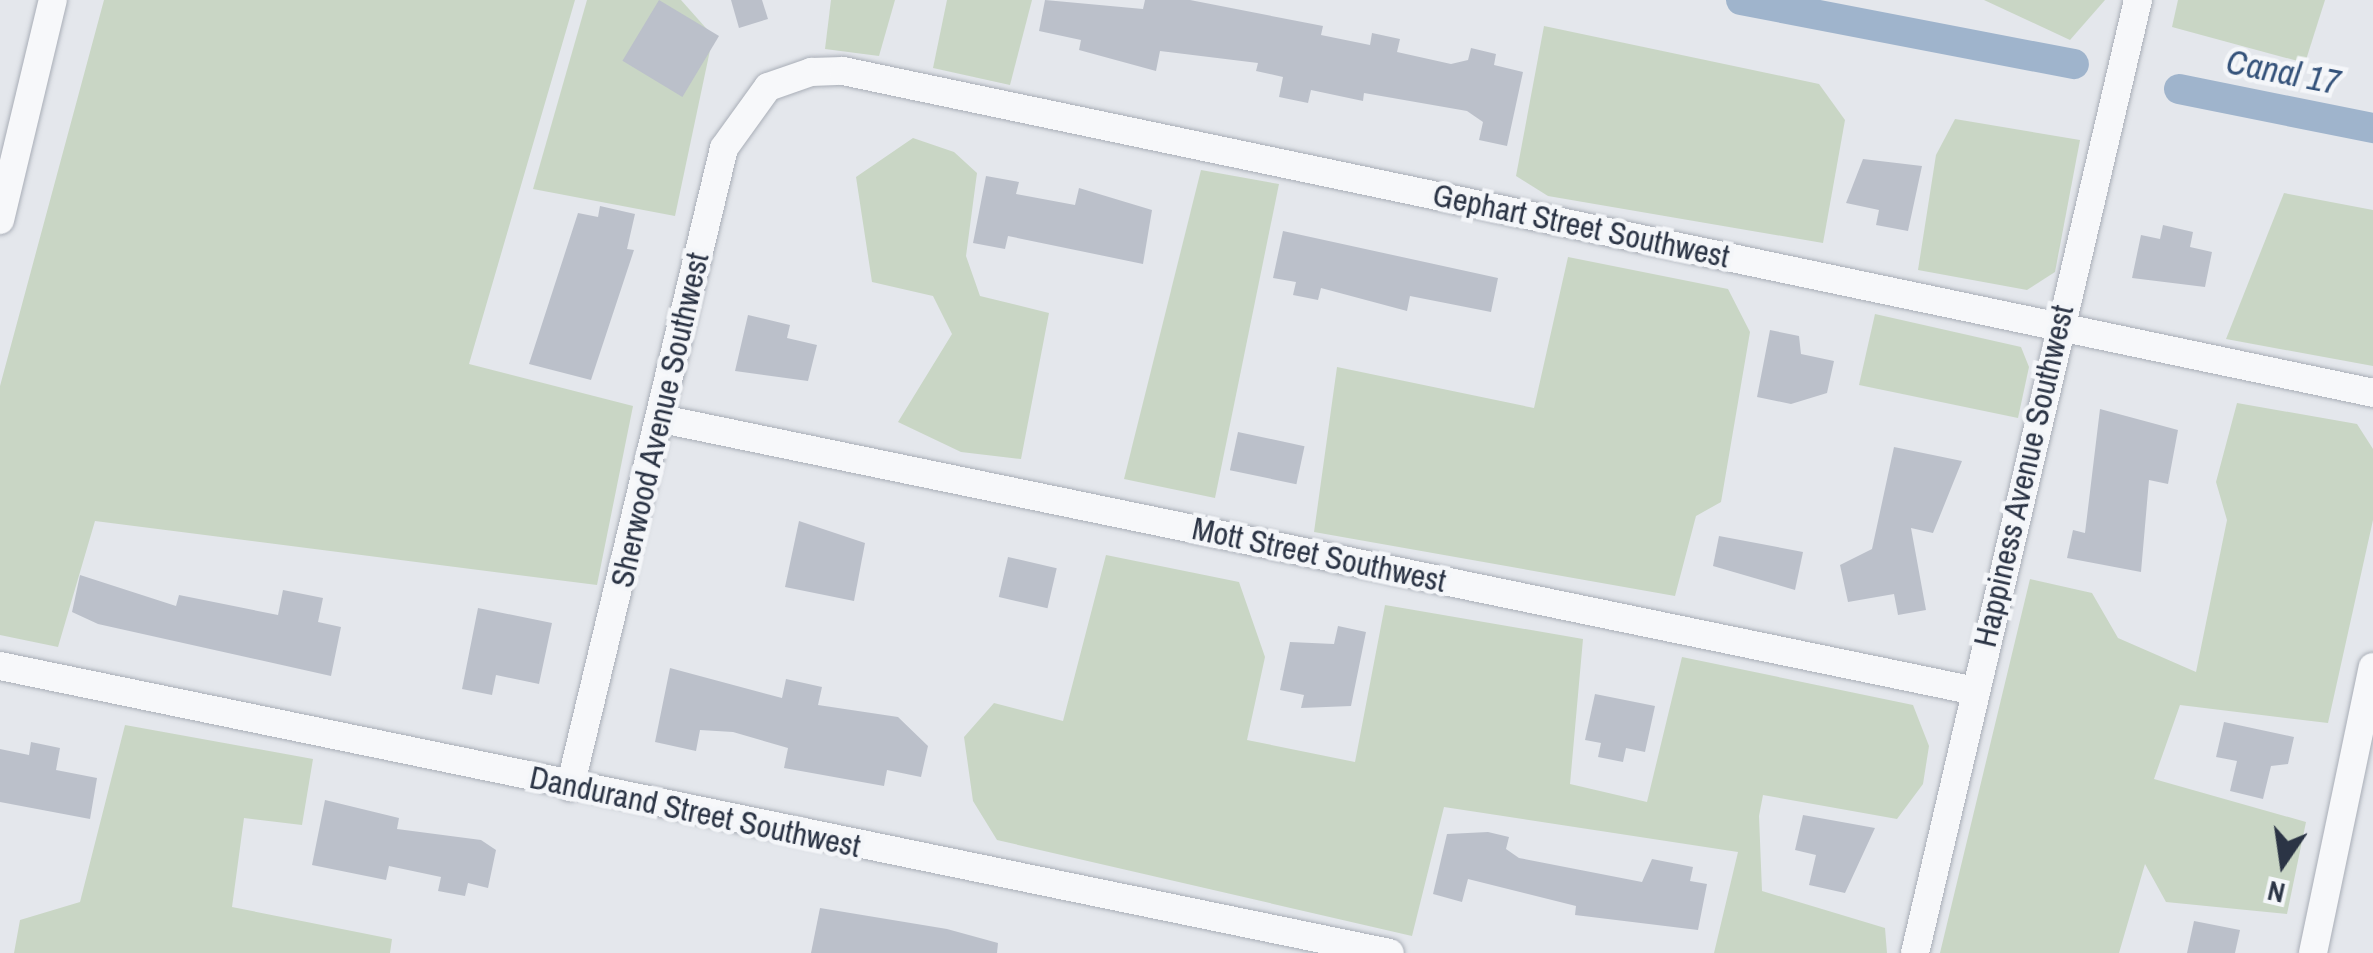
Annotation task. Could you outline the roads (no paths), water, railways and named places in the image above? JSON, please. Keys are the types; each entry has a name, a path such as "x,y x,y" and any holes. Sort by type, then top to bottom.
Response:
{"street":[{"path":"0,220 52,0"},
{"name":"Happiness Avenue Southwest","path":"1915,953 2057,326 2138,0"},
{"name":"Gephart Street Southwest","path":"788,78 843,71 2373,393"},
{"name":"Sherwood Avenue Southwest","path":"570,786 662,420 724,148 744,108 788,78"},
{"name":"Mott Street Southwest","path":"662,420 1976,692"},
{"name":"Dandurand Street Southwest","path":"0,666 1390,953"},
{"path":"2313,953 2363,766 2373,667"}],"waterway":[{"name":"Canal 17","path":"1741,0 2074,64"},
{"name":"Canal 17","path":"2179,89 2373,128"}]}
